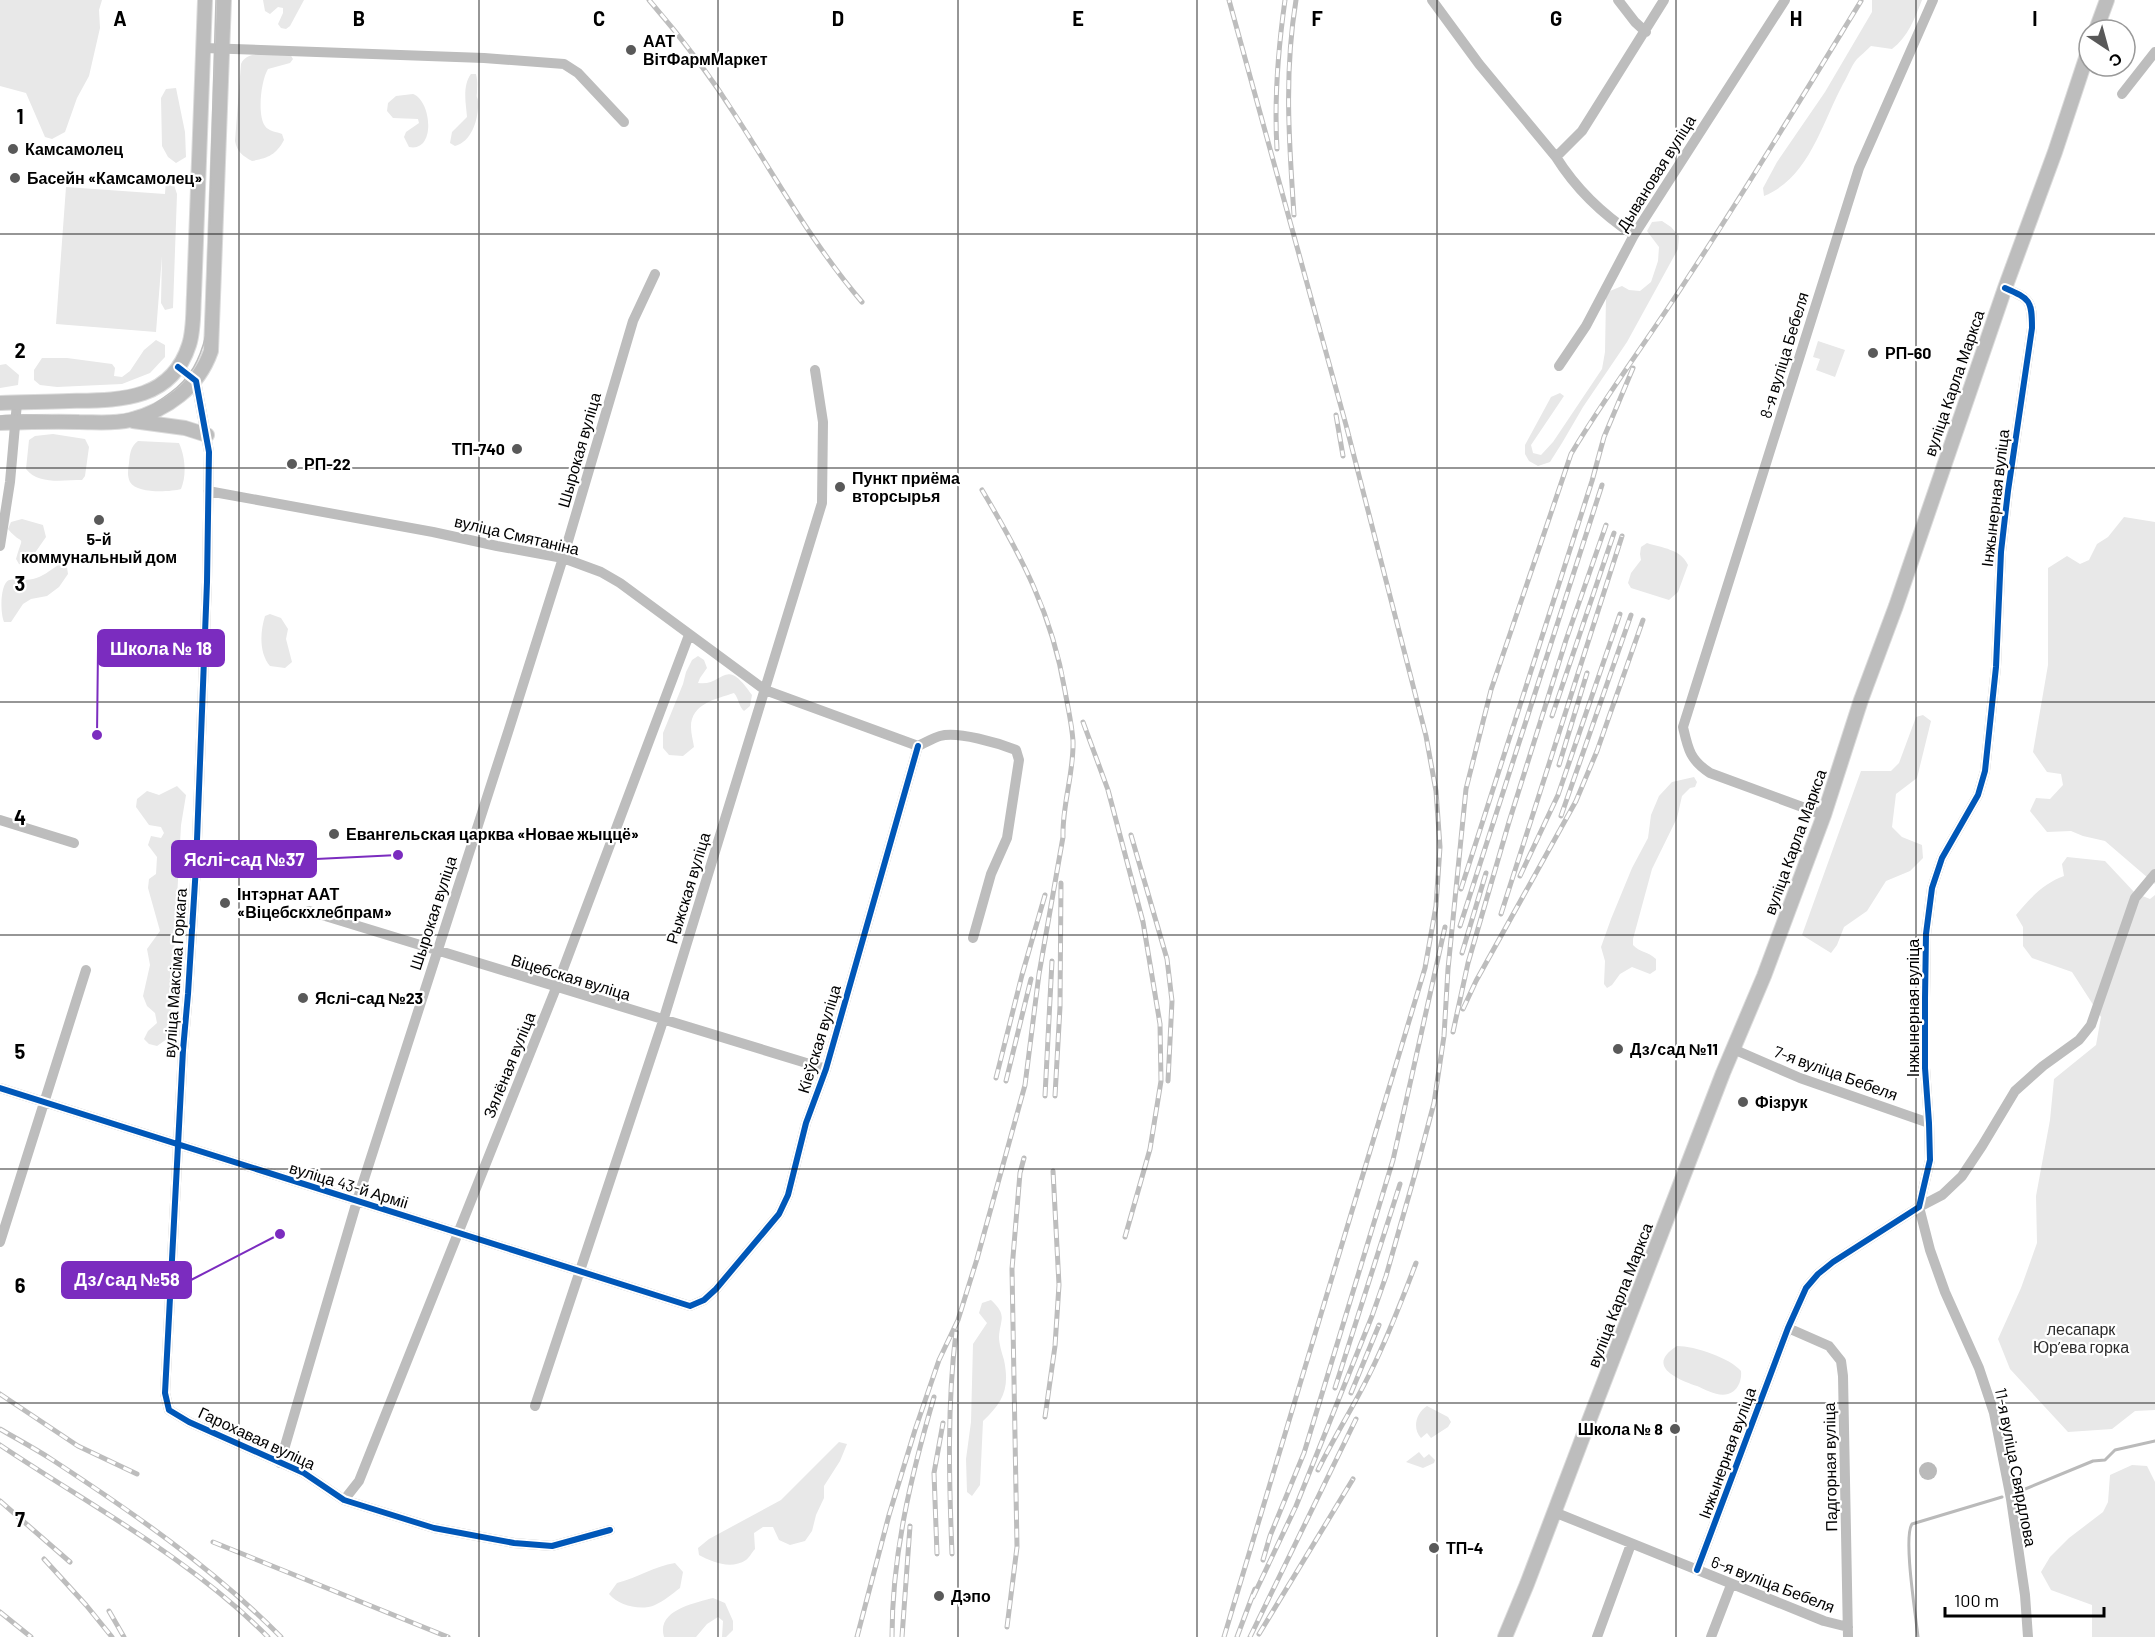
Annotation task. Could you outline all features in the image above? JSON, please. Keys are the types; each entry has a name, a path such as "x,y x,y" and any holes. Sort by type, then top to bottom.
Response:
{"main road":[{"name":"вуліца Максіма Горкага","path":"196,381 190,344 194,295 205,0"},
{"path":"128,420 153,412 168,404 196,381 205,368 211,351 224,0"},
{"path":"2100,18 2107,0"},
{"name":"вуліца Карла Маркса","path":"1505,1637 1733,1050 1764,976 1824,815 1861,700 1896,606 2079,78"},
{"name":"вуліца Максіма Горкага","path":"0,403 116,400 137,397 167,380 178,367 190,344"},
{"path":"0,423 128,420 185,428 207,435"}],"street":[{"path":"1431,0 1479,64 1556,157 1566,173 1609,218 1634,235"},
{"path":"1618,0 1646,32"},
{"path":"1556,157 1582,131 1664,0"},
{"name":"Дывановая вуліца","path":"1559,366 1586,326 1634,235 1785,0"},
{"name":"8-я вуліца Бебеля","path":"1824,815 1710,773 1698,766 1689,751 1683,727 1859,168 1933,0"},
{"path":"204,48 484,58 564,64 578,73 624,122"},
{"path":"2122,94 2155,52"},
{"name":"Шырокая вуліца","path":"280,1463 357,1201 563,558 633,321 655,274"},
{"name":"Інжынерная вуліца","path":"1697,1570 1788,1328 1806,1288 1833,1262 1919,1207 1930,1160 1925,1068 1926,934 1932,888 1942,858 1978,795 1985,771 1996,667 2001,552 2032,328 2032,308 2024,297 2005,288"},
{"path":"178,367 196,381"},
{"name":"Рыжская вуліца","path":"535,1406 663,1021 822,503 823,422 815,370"},
{"name":"вуліца Максіма Горкага","path":"169,1410 165,1394 177,1146 199,807 208,491 209,452 196,381"},
{"path":"0,546 17,403"},
{"name":"вуліца Смятаніна","path":"208,491 433,531 563,558 601,572 649,604 765,690 918,746"},
{"name":"Зялёная вуліца","path":"344,1500 359,1482 556,988 689,635"},
{"path":"918,746 942,735 961,736 1004,745 1016,750 1019,760 1007,838 991,874 973,938"},
{"name":"Кіеўская вуліца","path":"690,1306 704,1300 716,1288 779,1214 788,1195 806,1123 826,1069 918,746"},
{"path":"0,820 74,843"},
{"path":"1919,1207 1942,1195 1962,1176 2015,1091 2043,1066 2079,1040 2091,1025 2135,898 2155,874"},
{"name":"Віцебская вуліца","path":"309,911 826,1069"},
{"path":"0,1242 86,970"},
{"name":"7-я вуліца Бебеля","path":"1733,1050 1800,1078 1929,1123"},
{"name":"вуліца 43-й Арміі","path":"0,1088 177,1146 690,1306"},
{"name":"11-я вуліца Свярдлова","path":"1919,1207 1930,1250 1945,1292 1979,1368 1994,1413 2011,1499 2025,1595 2028,1637"},
{"name":"Падгорная вуліца","path":"1788,1328 1829,1346 1841,1361 1848,1632"},
{"name":"Гарохавая вуліца","path":"169,1410 189,1422 304,1473 344,1500 434,1528 514,1543 552,1546 610,1530"},
{"name":"6-я вуліца Бебеля","path":"1554,1512 1848,1632"},
{"path":"1598,1637 1631,1544"},
{"path":"1711,1637 1731,1585"}],"green space":[{"path":"0,0 102,0 99,10 100,28 89,76 77,98 65,132 52,139 45,137 26,93 0,86"},
{"path":"263,0 304,0 290,26 286,29 281,28 278,24 283,8 278,7 270,14 265,11"},
{"path":"1872,0 1922,0 1910,27 1898,44 1892,49 1871,46 1857,59 1813,148 1803,163 1779,188 1764,196 1763,188 1777,162 1825,92 1872,12"},
{"path":"263,53 290,54 293,59 290,63 268,69 263,81 261,98 261,114 266,128 282,134 284,140 271,155 252,161 241,153 235,141 241,64 247,57"},
{"path":"471,74 476,74 477,79 477,115 470,135 461,144 455,146 450,143 452,132 467,117 466,89"},
{"path":"176,88 185,132 186,157 176,163 168,157 162,146 161,98 166,89"},
{"path":"413,94 424,106 428,125 424,142 418,147 409,147 404,137 406,132 419,123 418,119 393,118 387,111 388,103 396,96"},
{"path":"166,178 172,179 177,194 173,308 165,310 161,303 162,256 156,332 56,324 66,187 165,194"},
{"path":"1662,221 1679,236 1678,249 1627,342 1583,407 1550,462 1538,466 1529,461 1525,454 1525,445 1551,397 1560,393 1564,396 1531,445 1533,453 1541,455 1553,442 1602,369 1605,352 1606,297 1610,291 1622,286 1629,290 1640,291 1651,282 1658,261 1659,247 1647,231 1652,222"},
{"path":"156,340 165,345 165,357 150,373 122,384 57,387 40,385 34,380 34,370 42,358 67,358 112,364 115,368 114,376 122,377 130,371 144,350"},
{"path":"1818,341 1845,350 1835,377 1816,370 1820,359 1813,357"},
{"path":"6,364 19,375 18,385 0,388 0,365"},
{"path":"53,434 85,439 89,447 85,476 82,480 44,480 26,469 29,440 35,436"},
{"path":"138,441 179,443 184,466 181,489 146,490 139,489 130,482 128,472 130,454"},
{"path":"2124,517 2155,522 2155,884 2105,841 2071,831 2047,832 2030,811 2036,798 2050,799 2063,785 2061,774 2047,772 2033,752 2048,665 2048,568 2067,556 2080,564 2089,560 2097,544 2108,537"},
{"path":"22,519 43,525 46,537 30,560 23,565 19,564 16,559 21,541 8,529 11,522"},
{"path":"1647,543 1676,552 1688,565 1678,592 1669,600 1631,588 1628,583 1631,573 1641,560 1641,547"},
{"path":"58,565 67,567 68,574 59,587 47,596 31,599 23,604 11,622 4,622 2,599 6,583 12,579 36,578"},
{"path":"270,614 281,618 288,629 286,639 292,662 285,668 270,666 264,655 262,629 265,616"},
{"path":"698,656 704,660 707,668 698,683 707,683 729,674 735,676 752,695 750,706 744,711 734,693 706,703 695,712 692,719 694,747 683,756 669,755 663,748 663,733 686,672 692,660"},
{"path":"1923,715 1931,721 1917,778 1896,794 1892,827 1902,837 1922,845 1923,858 1910,871 1886,881 1867,911 1844,927 1831,953 1802,935 1861,771 1891,771 1899,763 1916,717"},
{"path":"1694,777 1697,782 1695,787 1690,788 1682,796 1677,818 1652,869 1633,939 1635,947 1656,959 1656,970 1650,974 1632,967 1620,974 1607,988 1604,984 1605,961 1601,947 1632,868 1648,838 1651,815 1659,796 1672,782"},
{"path":"177,786 186,795 181,825 171,1008 167,1039 157,1046 149,1044 144,1039 148,1031 157,1023 155,1013 147,1006 143,996 150,965 147,949 160,931 148,888 149,879 156,874 157,857 148,845 151,836 161,838 164,833 161,827 149,825 136,807 137,799 147,791 159,795"},
{"name":"лесапарк Юрʼева горка","path":"2067,857 2105,861 2135,893 2150,899 2155,895 2155,1410 2135,1411 2112,1429 2068,1432 2010,1369 1998,1339 2021,1288 2037,1243 2036,1196 2050,1120 2054,1079 2096,1045 2101,1017 2072,972 2032,958 2023,946 2023,927 2016,915 2037,892 2064,876 2062,864"},
{"path":"991,1300 1000,1310 1002,1318 999,1340 1006,1379 1000,1401 983,1421 980,1485 972,1496 967,1492 966,1459 971,1422 973,1344 987,1323 979,1313 982,1303"},
{"path":"1677,1346 1712,1354 1736,1366 1741,1371 1737,1388 1728,1394 1716,1394 1673,1376 1664,1366 1664,1360 1668,1353"},
{"path":"1427,1406 1448,1417 1451,1422 1448,1427 1431,1438 1427,1433 1421,1438 1416,1421"},
{"path":"839,1442 847,1444 840,1461 824,1486 824,1498 812,1531 805,1541 790,1545 779,1540 773,1527 763,1527 754,1533 755,1549 747,1559 740,1563 722,1564 699,1555 698,1548 709,1539 781,1500"},
{"path":"1419,1452 1424,1458 1429,1454 1435,1460 1434,1463 1423,1468 1406,1462"},
{"path":"2132,1465 2147,1466 2155,1482 2155,1637 2092,1637 2092,1605 2051,1590 2041,1572 2050,1557 2069,1538 2103,1512 2108,1502 2110,1475"},
{"path":"675,1563 683,1572 680,1588 655,1605 643,1608 630,1606 618,1602 609,1594 617,1583"},
{"path":"713,1598 725,1603 733,1621 733,1630 726,1637 722,1637 723,1621 718,1617 707,1624 696,1637 664,1637 663,1628 671,1614 687,1605"}],"shaded area":[{"path":"1928,1462 1934,1465 1937,1471 1934,1477 1928,1480 1922,1477 1919,1471 1922,1465"}],"waterway":[{"path":"2018,1492 2093,1461 2105,1460 2115,1450 2155,1441"},
{"path":"1918,1637 1909,1560 1912,1524 2002,1497"}],"tram line":[{"path":"0,416 108,417 143,410 184,381 198,360 206,335 216,0"}],"railway":[{"path":"649,0 685,44 729,105 828,259 862,302"},
{"path":"1224,1637 1425,968 1436,906 1440,847 1436,791 1426,736 1346,425 1229,0"},
{"path":"1277,149 1277,74 1285,0"},
{"path":"1294,215 1289,134 1289,81 1296,0"},
{"path":"1253,1597 1296,1506 1372,1316 1386,1276 1417,1167 1434,1103 1444,1036 1448,969 1466,789 1491,690 1571,454 1673,301 1861,1"},
{"path":"1461,889 1592,481 1604,437 1633,368"},
{"path":"1336,415 1343,456"},
{"path":"1460,926 1602,485"},
{"path":"857,1637 889,1515 939,1360 958,1320 1025,1085 1039,974 1063,837 1064,813 1072,765 1071,723 1059,663 1044,611 1010,539 982,490"},
{"path":"1453,1032 1468,963 1509,822 1566,640 1606,525"},
{"path":"1552,716 1614,533"},
{"path":"1501,914 1622,536"},
{"path":"1520,876 1558,795 1620,614"},
{"path":"1561,816 1631,615"},
{"path":"1463,1009 1476,981 1576,801 1597,751 1643,620"},
{"path":"1559,765 1587,673"},
{"path":"1083,722 1108,790 1143,922 1160,1024 1161,1081 1150,1149 1125,1237"},
{"path":"1131,835 1167,959 1172,1001 1168,1081"},
{"path":"1462,953 1486,873"},
{"path":"1055,1096 1060,1007 1061,883"},
{"path":"996,1078 1045,895"},
{"path":"1263,1560 1270,1536 1304,1453 1393,1160 1445,927"},
{"path":"1045,1096 1052,961"},
{"path":"1006,1081 1031,979"},
{"path":"1007,1627 1017,1547 1012,1269 1020,1173 1024,1158"},
{"path":"1045,1417 1055,1346 1059,1285 1053,1171"},
{"path":"1335,1388 1400,1184"},
{"path":"1318,1470 1377,1359 1416,1263"},
{"path":"1351,1393 1379,1325"},
{"path":"952,1554 950,1415 956,1332"},
{"path":"0,1394 78,1446 137,1474"},
{"path":"892,1637 895,1576 904,1516 934,1397"},
{"path":"1250,1637 1356,1419"},
{"path":"937,1554 934,1473 943,1423"},
{"path":"0,1429 45,1455 171,1542 228,1588 281,1637"},
{"path":"0,1445 173,1558 206,1582 268,1637"},
{"path":"1259,1634 1353,1479"},
{"path":"0,1501 70,1562"},
{"path":"902,1637 910,1526"},
{"path":"213,1542 448,1637"},
{"path":"44,1559 112,1637"},
{"path":"1237,1637 1255,1589"},
{"path":"109,1611 124,1637"},
{"path":"0,1612 31,1637"}],"cycle path":[{"path":"1697,1570 1788,1328 1806,1288 1833,1262 1919,1207 1930,1160 1925,1068 1926,934 1932,888 1942,858 1978,795 1985,771 1996,667 2001,552 2032,328 2028,302 2025,298 2005,288"},
{"path":"178,367 196,381 209,452 207,582 196,866 183,1050 165,1393 169,1410 189,1422 304,1473 344,1500 434,1528 514,1543 552,1546 610,1530"},
{"path":"0,1088 690,1306 704,1300 716,1289 779,1214 788,1195 806,1123 826,1069 918,746"}],"place":[{"name":"ААТ ВітФармМаркет","path":"631,50"},
{"name":"Камсамолец","path":"13,149"},
{"name":"Басейн «Камсамолец»","path":"15,178"},
{"name":"РП-60","path":"1873,353"},
{"name":"ТП-740","path":"517,449"},
{"name":"РП-22","path":"292,464"},
{"name":"Пункт приёма вторсырья","path":"840,487"},
{"name":"5-й коммунальный дом","path":"99,520"},
{"name":"Школа № 18","path":"97,735"},
{"name":"Евангельская царква «Новае жыццё»","path":"334,834"},
{"name":"Яслі-сад №37","path":"398,855"},
{"name":"Інтэрнат ААТ «Віцебскхлебпрам»","path":"225,903"},
{"name":"Яслі-сад №23","path":"303,998"},
{"name":"Дз/сад №11","path":"1618,1049"},
{"name":"Фізрук","path":"1743,1102"},
{"name":"Дз/сад №58","path":"280,1234"},
{"name":"Школа № 8","path":"1675,1429"},
{"name":"ТП-4","path":"1434,1548"},
{"name":"Дэпо","path":"939,1596"}]}
